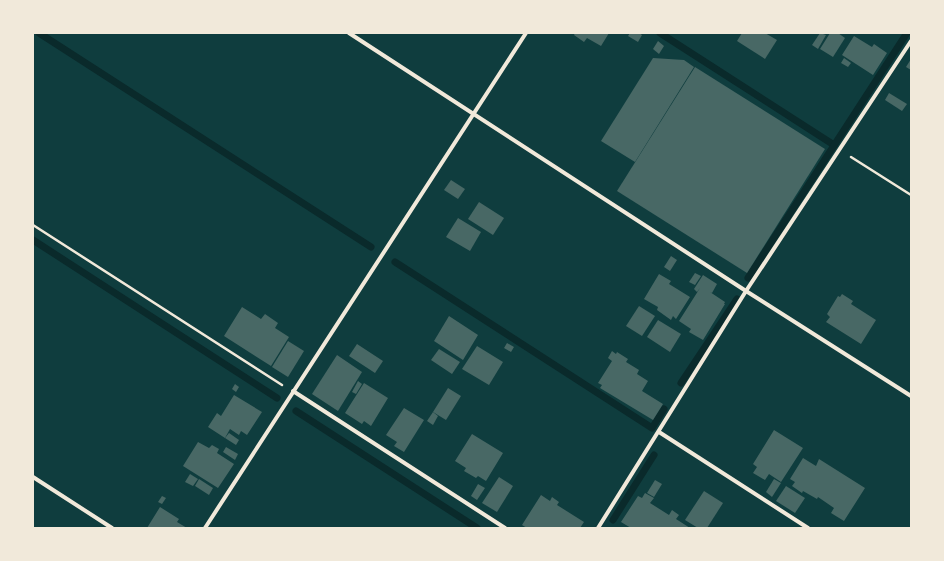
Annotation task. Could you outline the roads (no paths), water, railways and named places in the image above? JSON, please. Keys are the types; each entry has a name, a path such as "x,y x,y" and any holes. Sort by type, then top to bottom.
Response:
{"street":[{"path":"349,33 746,291 911,396"},
{"path":"205,528 526,33"},
{"path":"600,527 746,291 911,41"},
{"path":"293,391 505,528"},
{"path":"659,432 808,528"},
{"path":"33,477 112,528"}],"waterway":[{"path":"39,33 371,247"},
{"path":"660,33 834,145"},
{"path":"748,278 907,33"},
{"path":"33,240 277,398"},
{"path":"395,262 652,428 664,409"},
{"path":"681,383 737,299"},
{"path":"296,411 477,528"},
{"path":"613,520 654,455"}]}
